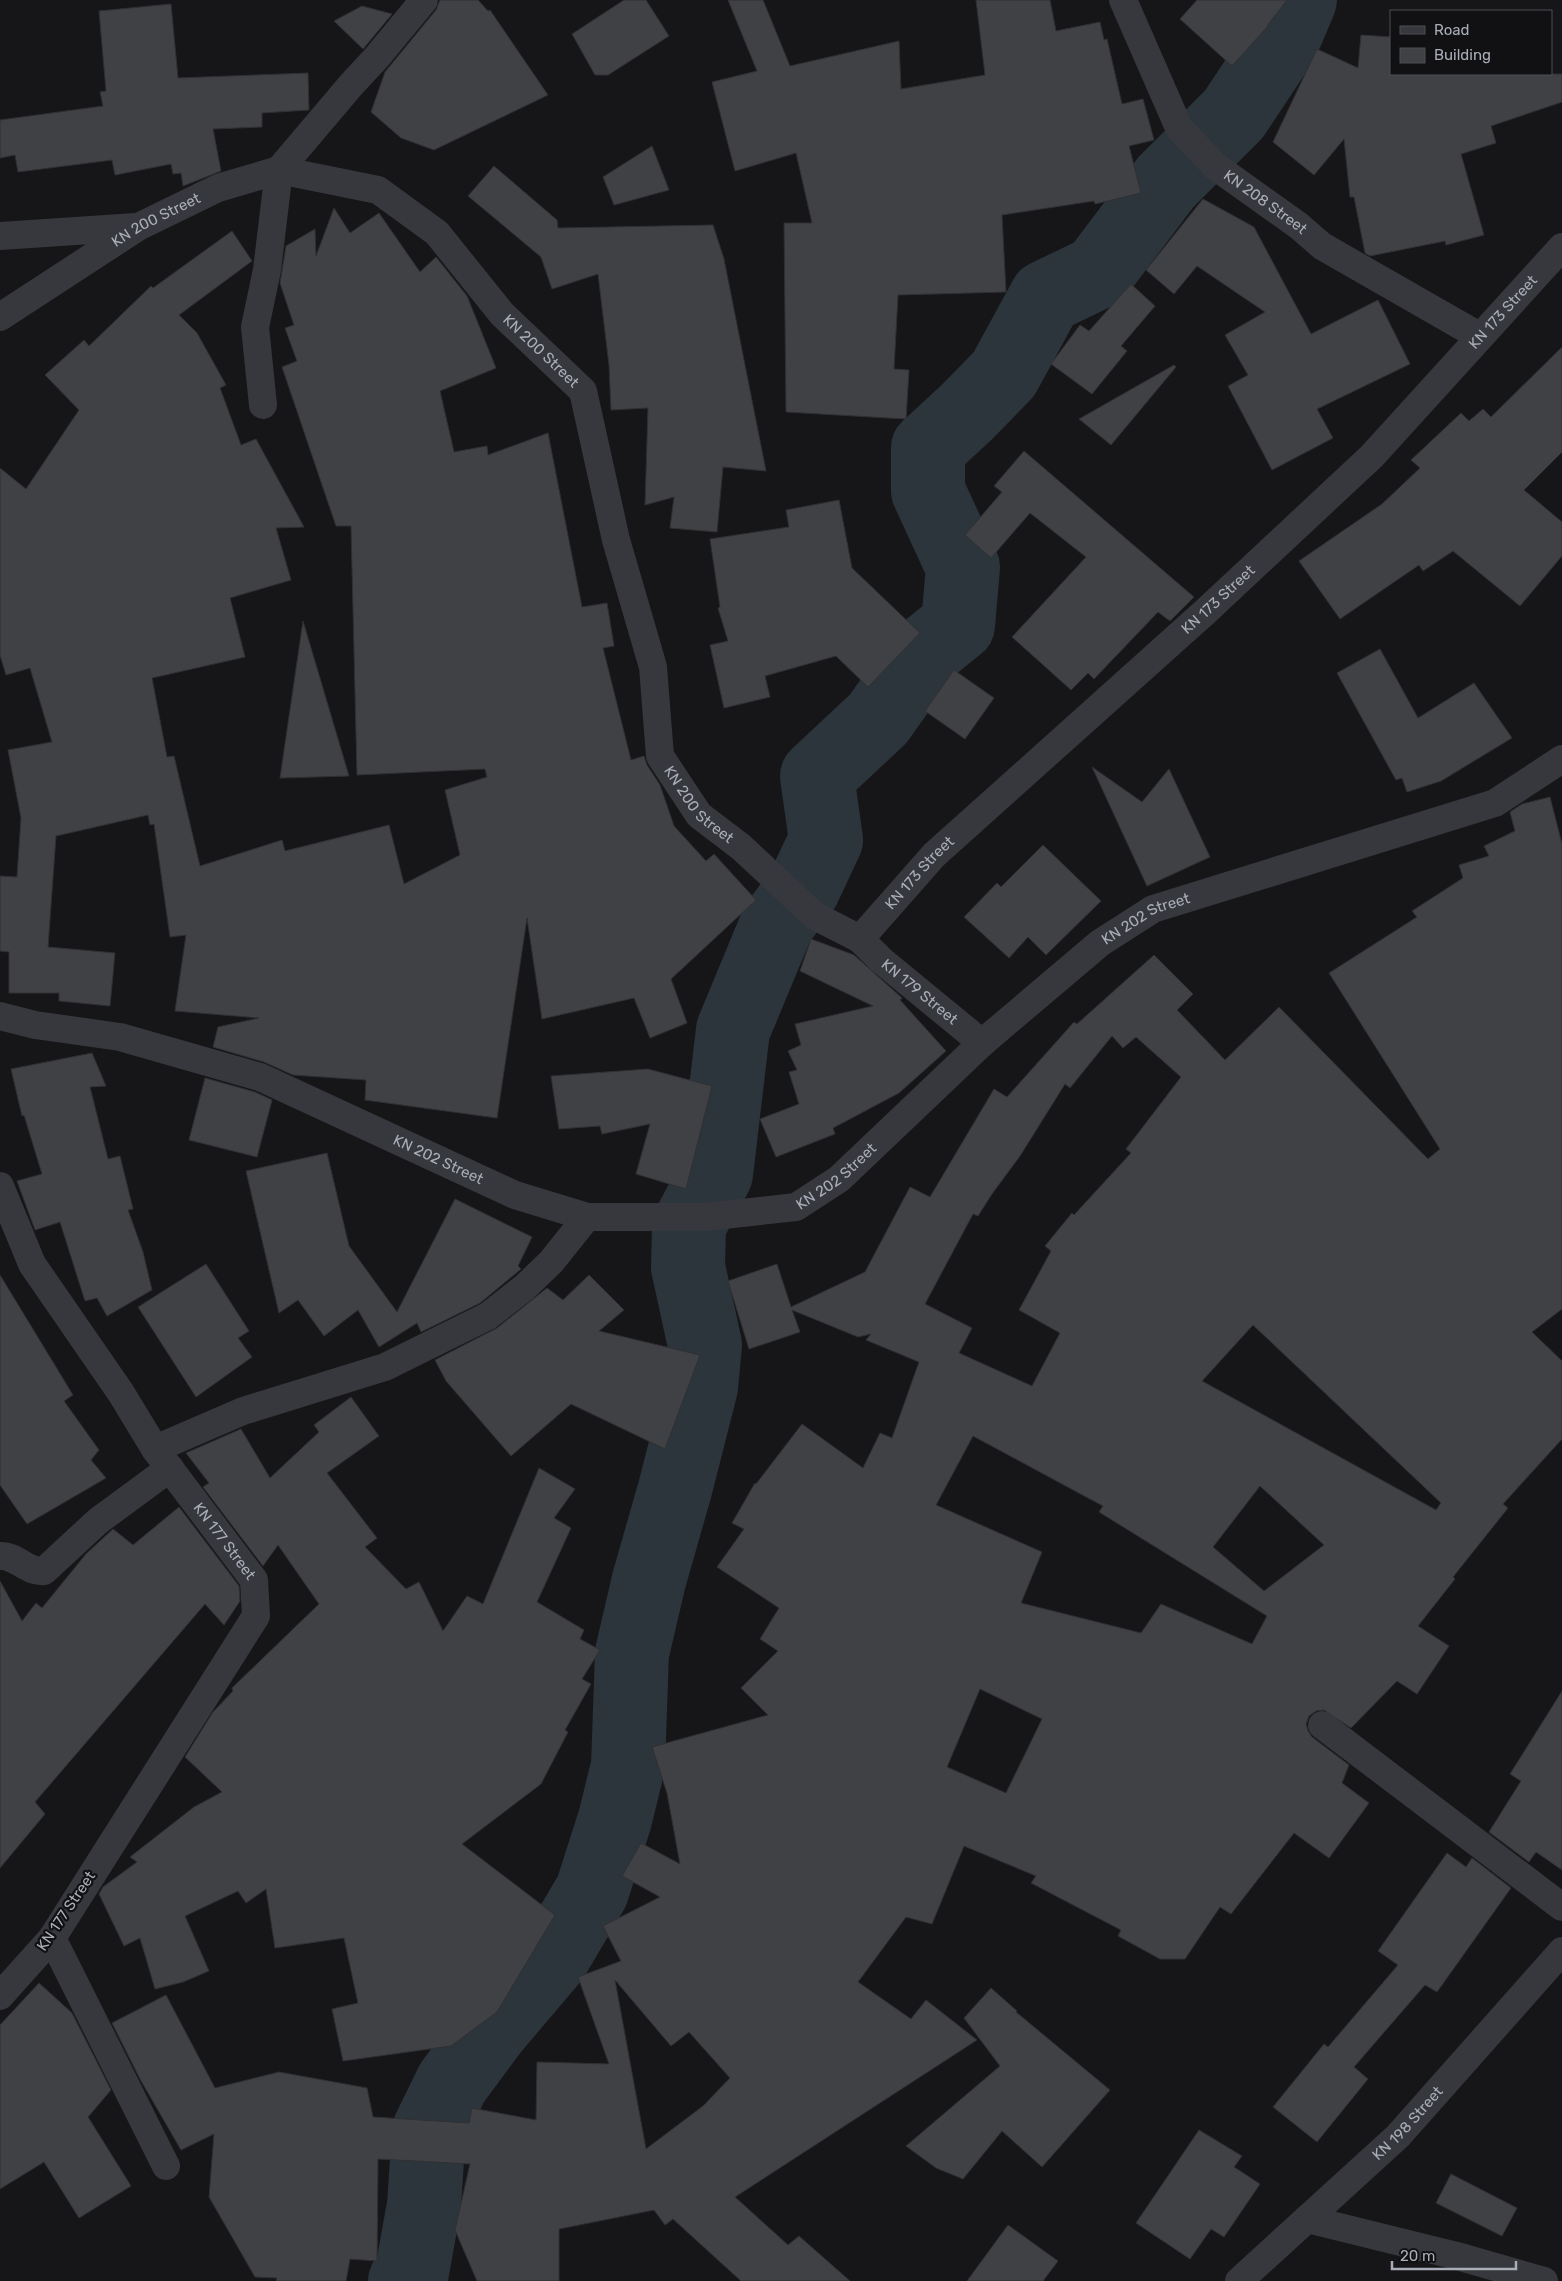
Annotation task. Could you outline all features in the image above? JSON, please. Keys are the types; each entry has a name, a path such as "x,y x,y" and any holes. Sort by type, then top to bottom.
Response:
{"street":[{"path":"264,405 255,327 267,270 279,170 424,0"},
{"name":"KN 208 Street","path":"1123,0 1179,128 1216,166 1298,226 1322,246 1479,336"},
{"name":"KN 200 Street","path":"0,317 138,227 218,188 279,170 378,190 437,233 502,314 583,391 616,540 653,667 660,756 699,815 741,847 815,916 860,939"},
{"path":"0,236 138,227"},
{"name":"KN 173 Street","path":"860,939 934,854 1205,612 1372,456 1479,336 1562,247"},
{"name":"KN 202 Street","path":"0,1016 35,1025 120,1037 260,1077 515,1195 587,1217 706,1217 796,1208 839,1179 982,1043 1100,944 1153,909 1495,803 1562,759"},
{"name":"KN 179 Street","path":"860,939 881,960 982,1043"},
{"name":"KN 177 Street","path":"0,1186 32,1264 121,1393 162,1458 254,1580 256,1616 52,1938 0,1996"},
{"path":"0,1556 7,1556 36,1572 44,1571 162,1458 243,1411 385,1367 488,1316 525,1287 551,1262 587,1217"},
{"path":"1322,1725 1562,1907"},
{"path":"52,1938 166,2166"},
{"name":"KN 198 Street","path":"1239,2281 1398,2136 1562,1951"},
{"path":"1307,2219 1456,2256 1544,2281"}],"building":[{"path":"440,0 478,0 488,11 490,10 548,95 434,150 401,138 371,112 385,72 436,10"},
{"path":"624,0 646,0 669,36 608,75 595,75 572,34"},
{"path":"728,0 763,0 790,66 899,41 901,89 985,75 976,0 1050,0 1056,31 1100,22 1104,40 1107,39 1122,104 1143,99 1154,140 1129,146 1141,193 1095,204 1094,201 1002,215 1006,292 898,295 894,369 909,370 906,419 786,412 784,223 812,223 796,153 735,171 712,82 757,71"},
{"path":"1197,0 1287,0 1268,26 1232,66 1180,19"},
{"path":"171,4 178,78 308,73 309,110 262,113 262,127 213,129 221,171 183,186 181,173 173,174 171,164 115,175 112,160 18,172 15,155 0,158 0,120 103,106 100,92 106,91 99,11"},
{"path":"362,6 392,14 363,49 334,21"},
{"path":"1361,35 1390,37 1390,75 1562,74 1562,102 1491,126 1496,143 1461,154 1484,235 1446,245 1445,241 1370,256 1365,253 1354,197 1350,197 1344,139 1314,175 1273,142 1317,49 1358,68"},
{"path":"652,146 669,190 614,205 603,177"},
{"path":"494,166 557,220 558,228 713,225 724,259 766,471 723,467 717,532 670,528 674,497 645,505 648,408 611,410 609,365 598,274 552,289 541,257 468,196"},
{"path":"1203,199 1254,227 1311,334 1378,300 1410,364 1317,409 1333,438 1272,470 1228,386 1248,375 1225,335 1265,312 1197,266 1174,294 1146,270"},
{"path":"334,208 350,233 379,213 420,272 436,257 467,296 496,368 440,391 454,452 487,446 488,455 548,433 582,607 607,603 614,646 603,648 631,760 644,756 647,765 660,785 674,826 706,861 714,854 756,900 671,979 687,1023 650,1038 634,998 542,1019 527,918 497,1118 365,1100 366,1080 293,1075 264,1062 213,1047 218,1027 259,1018 175,1011 186,935 170,937 154,824 150,825 148,815 56,836 48,947 115,953 110,1006 59,1001 59,993 9,993 9,952 0,951 0,876 17,877 21,818 8,750 52,742 30,668 6,675 0,655 0,468 26,489 79,410 45,375 84,340 89,346 151,286 153,288 232,231 252,261 179,315 197,333 226,385 220,388 241,445 256,439 304,527 276,528 291,580 230,598 245,657 152,678 167,757 174,756 200,866 282,840 285,851 389,825 404,884 460,855 445,790 487,777 485,769 357,775 351,526 336,526 282,367 297,361 285,328 294,325 280,283 286,246 315,229 316,256"},
{"path":"1131,284 1155,306 1121,346 1127,351 1092,394 1051,364 1080,325 1089,331"},
{"path":"1562,347 1562,452 1524,490 1562,522 1562,556 1520,606 1453,551 1423,571 1419,565 1340,619 1299,561 1382,504 1420,468 1411,460 1461,413 1469,421 1483,409 1491,417"},
{"path":"1174,365 1176,367 1111,445 1079,419"},
{"path":"1024,451 1194,597 1170,621 1158,612 1094,679 1088,673 1071,690 1012,637 1086,557 1030,513 991,558 965,535 1002,492 994,486"},
{"path":"839,500 852,568 920,633 868,687 836,656 765,676 770,697 724,708 710,645 728,641 718,608 720,607 710,539 789,527 786,510"},
{"path":"303,621 349,776 280,778"},
{"path":"1380,649 1418,718 1474,683 1512,738 1441,781 1407,792 1402,778 1396,780 1337,673"},
{"path":"954,670 994,698 965,739 925,711"},
{"path":"1092,767 1142,802 1169,769 1210,857 1147,886"},
{"path":"1550,797 1562,844 1562,1309 1532,1332 1562,1361 1562,1439 1503,1504 1508,1508 1453,1577 1455,1579 1418,1626 1449,1646 1417,1694 1397,1681 1351,1728 1324,1710 1316,1711 1309,1716 1306,1724 1312,1737 1349,1765 1342,1783 1369,1803 1329,1858 1294,1833 1231,1914 1220,1907 1185,1959 1160,1959 1118,1936 1121,1930 1031,1883 1036,1876 964,1846 932,1924 906,1917 858,1982 911,2019 926,2000 977,2040 735,2197 788,2245 799,2236 850,2281 741,2281 673,2219 665,2225 654,2210 559,2229 559,2281 477,2281 455,2230 470,2164 378,2159 377,2261 350,2259 346,2281 276,2281 277,2278 255,2277 209,2197 214,2134 181,2150 140,2079 112,2023 166,1995 215,2088 279,2072 367,2088 373,2117 469,2123 472,2108 536,2120 537,2062 609,2064 578,1977 621,1961 603,1926 660,1897 622,1876 641,1843 680,1864 667,1793 652,1747 768,1715 741,1688 778,1651 760,1639 779,1608 717,1567 744,1529 732,1523 755,1483 802,1424 863,1468 880,1433 892,1438 919,1362 866,1340 871,1334 858,1337 792,1310 800,1332 749,1349 728,1281 777,1264 791,1307 865,1272 910,1187 930,1197 994,1089 1007,1097 1074,1022 1077,1024 1154,955 1193,994 1177,1010 1225,1060 1279,1007 1428,1159 1440,1149 1329,973 1417,917 1412,911 1463,878 1459,865 1489,856 1484,846 1515,831 1510,812 1522,804","holes":["1112,1036 1123,1048 1136,1037 1181,1077 1126,1149 1131,1153 1074,1215 1072,1213 1045,1246 1051,1251 1019,1310 1060,1333 1032,1386 959,1353 972,1328 925,1304 973,1214 978,1216 1020,1156 1065,1084 1070,1088","1253,1325 1441,1503 1436,1510 1202,1381","973,1436 1103,1506 1099,1512 1267,1616 1252,1644 1161,1604 1141,1633 1021,1603 1042,1552 936,1505","1260,1486 1324,1545 1264,1591 1213,1547","980,1689 1042,1719 1006,1793 947,1767","615,1980 671,2046 689,2032 730,2078 703,2106 646,2149"]},
{"path":"1043,845 1101,901 1046,955 1028,937 1009,958 964,917 997,883 1001,887"},
{"path":"811,939 854,955 902,998 900,1000 946,1051 899,1093 833,1128 835,1134 776,1157 760,1119 799,1104 789,1072 797,1070 788,1051 801,1045 795,1024 873,1006 800,971"},
{"path":"92,1053 106,1086 90,1087 108,1159 120,1156 133,1209 128,1210 143,1252 152,1290 107,1316 97,1298 85,1301 60,1222 35,1230 17,1181 42,1174 24,1115 22,1116 11,1069"},
{"path":"648,1069 712,1086 686,1189 636,1174 650,1124 602,1134 600,1126 559,1129 551,1076"},
{"path":"205,1078 255,1092 272,1100 257,1157 189,1140"},
{"path":"327,1153 349,1246 397,1312 455,1199 532,1237 518,1266 521,1269 480,1303 421,1332 417,1323 379,1347 358,1310 324,1336 298,1300 279,1313 246,1171"},
{"path":"206,1264 249,1331 238,1338 252,1357 196,1397 138,1307"},
{"path":"0,1275 73,1395 64,1401 99,1450 91,1460 106,1478 27,1524 0,1485"},
{"path":"589,1275 624,1310 599,1331 700,1355 665,1449 571,1404 511,1456 446,1381 435,1360 497,1328 547,1288 563,1300"},
{"path":"351,1397 379,1436 327,1473 377,1538 365,1547 406,1589 419,1582 443,1631 467,1596 483,1604 539,1468 575,1489 554,1518 571,1528 537,1602 584,1630 580,1639 600,1650 582,1679 591,1684 565,1730 568,1732 541,1784 462,1844 555,1915 497,2012 451,2046 343,2061 332,2009 358,2003 344,1938 275,1948 266,1889 246,1903 238,1891 185,1916 209,1971 183,1982 155,1989 140,1938 124,1946 99,1894 103,1887 137,1862 130,1857 194,1807 222,1792 185,1757 213,1712 233,1691 232,1688 319,1604 278,1545 263,1566 203,1487 209,1483 186,1453 241,1429 270,1478 319,1432 314,1425"},
{"path":"179,1507 239,1586 240,1601 224,1625 205,1604 35,1802 45,1814 0,1868 0,1581 22,1621 36,1603 42,1608 86,1554 113,1529 133,1545"},
{"path":"1562,1691 1562,1870 1536,1852 1529,1862 1489,1832 1521,1781 1510,1774"},
{"path":"1447,1853 1466,1867 1472,1858 1511,1888 1437,1992 1425,1985 1354,2067 1368,2079 1317,2142 1273,2107 1324,2044 1328,2047 1398,1965 1378,1951"},
{"path":"39,1983 72,2013 111,2090 88,2117 131,2186 79,2218 44,2162 0,2189 0,2025"},
{"path":"991,1988 1016,2012 1110,2090 1042,2167 1002,2131 963,2179 936,2168 906,2146 1000,2066 964,2018"},
{"path":"1199,2130 1242,2156 1234,2167 1260,2184 1224,2237 1211,2229 1190,2259 1136,2223"},
{"path":"1451,2174 1517,2208 1502,2236 1436,2203"},
{"path":"1008,2225 1058,2261 1043,2281 967,2281"}],"waterway":[{"path":"405,2281 412,2272 424,2205 429,2130 452,2083 492,2029 553,1957 592,1891 615,1819 628,1766 632,1653 649,1580 701,1387 705,1345 688,1267 689,1225 716,1174 733,1030 777,924 803,889 826,840 817,776 878,719 927,650 958,625 963,567 928,491 928,448 1004,374 1046,297 1098,272 1166,182 1234,114 1283,40 1300,0"},
{"path":"622,1790 639,1819"}]}
